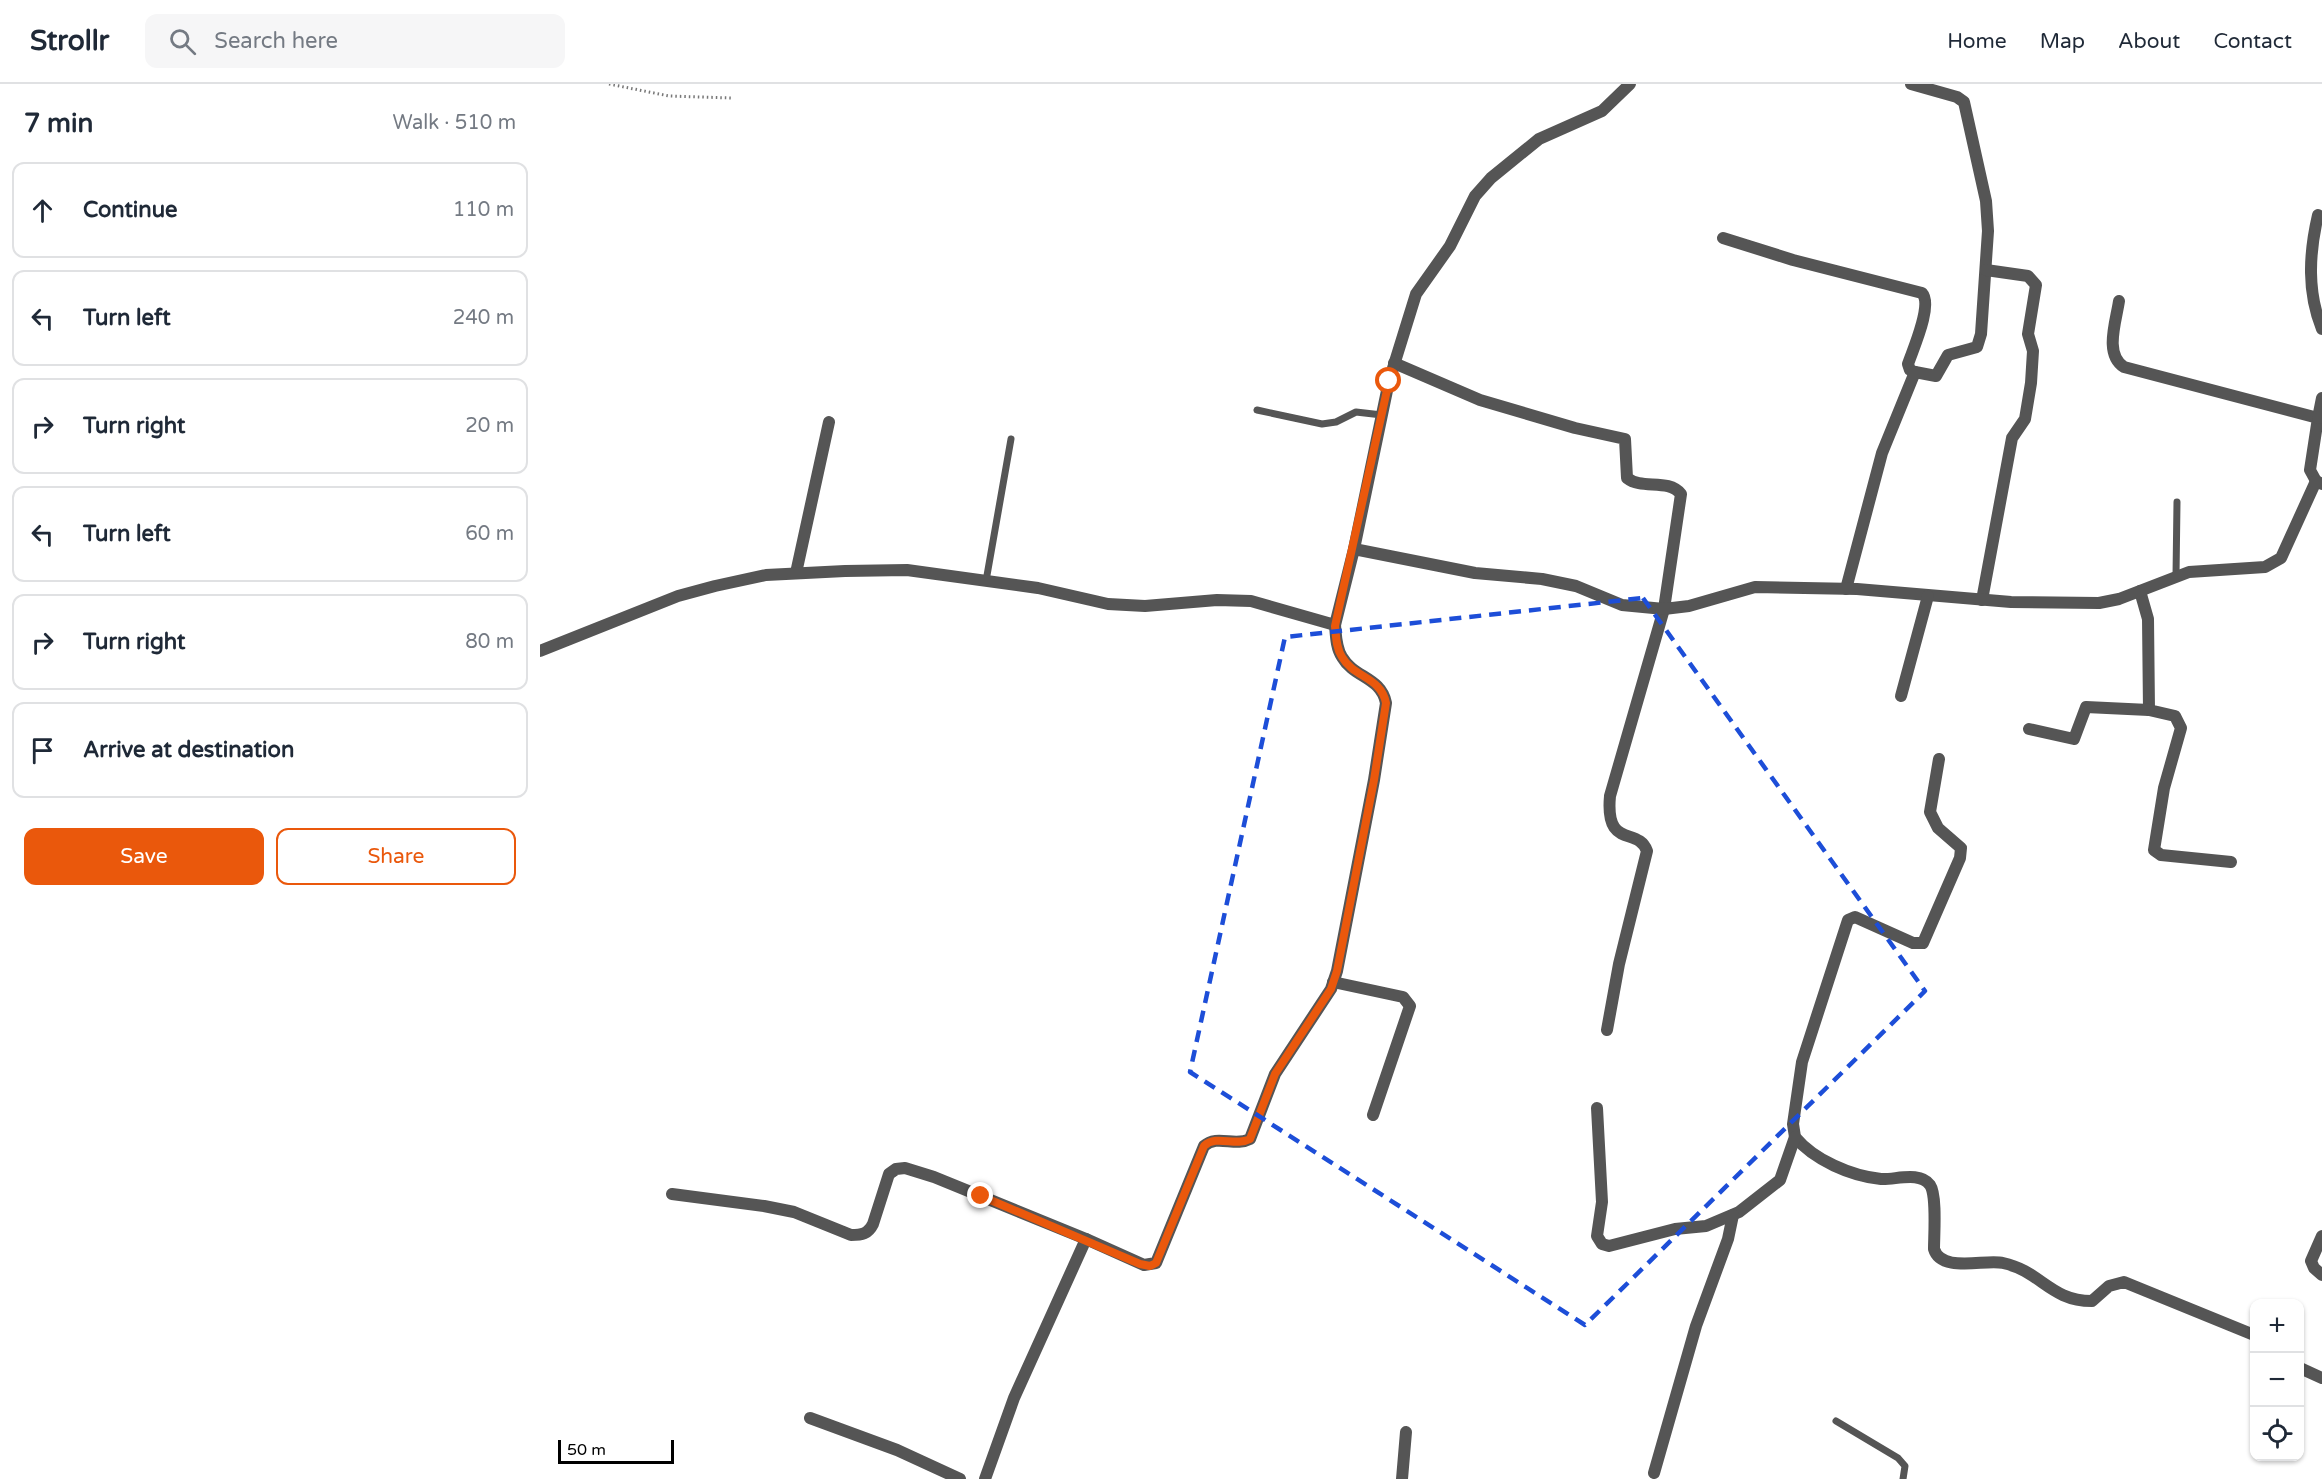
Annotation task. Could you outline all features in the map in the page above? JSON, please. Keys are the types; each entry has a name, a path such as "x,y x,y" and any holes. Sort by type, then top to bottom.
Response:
{"street":[{"path":"672,1194 794,1212 843,1232 861,1235 869,1231 873,1224 890,1174 896,1169 905,1168 956,1185 1144,1265 1156,1263 1204,1146 1208,1142 1218,1140 1243,1143 1250,1139 1275,1074 1333,982 1374,780 1386,703 1384,692 1377,684 1349,667 1342,657 1337,645 1335,626 1394,363 1416,294 1450,246 1475,196 1491,178 1539,139 1602,111 1630,84"},
{"path":"1723,238 1793,260 1922,293 1926,301 1920,333 1908,364 1910,370 1936,376 1948,355 1977,347 1981,334 1989,231 1986,201 1964,102 1957,97 1911,84"},
{"path":"2318,215 2310,260 2316,314 2322,329"},
{"path":"1982,600 2012,438 2025,419 2030,391 2033,351 2028,334 2036,285 2028,276 1986,270"},
{"path":"2119,301 2112,349 2117,363 2124,367 2318,418"},
{"path":"1394,363 1480,400 1575,429 1625,439 1627,478 1635,482 1671,487 1680,494 1664,609 1610,796 1609,810 1614,828 1619,833 1641,842 1647,851 1619,964 1607,1030"},
{"path":"1846,589 1882,453 1915,372"},
{"path":"1353,549 1475,573 1542,579 1576,586 1622,605 1664,609 1689,606 1755,588 1846,589 1982,600 2099,603 2119,600 2189,572 2265,567 2274,564 2286,550 2319,483 2310,470 2322,398"},
{"path":"795,573 829,422"},
{"path":"540,651 678,596 766,575 795,573 907,570 1117,604 1145,606 1217,600 1251,601 1335,626"},
{"path":"2140,591 2148,619 2149,710"},
{"path":"1901,696 1928,596"},
{"path":"2029,729 2074,739 2086,707 2149,710 2175,716 2181,728 2164,788 2154,850 2161,855 2231,862"},
{"path":"1597,1108 1602,1202 1597,1236 1602,1244 1617,1245 1660,1232 1706,1226 1733,1215 1773,1188 1780,1180 1795,1137 1793,1124 1802,1062 1848,920 1855,917 1913,943 1923,943 1960,858 1961,848 1938,828 1930,812 1939,759"},
{"path":"1333,982 1403,997 1410,1006 1373,1115"},
{"path":"1795,1137 1818,1156 1860,1174 1881,1179 1924,1180 1930,1186 1933,1195 1934,1249 1945,1262 2001,1262 2018,1267 2059,1296 2085,1301 2092,1301 2109,1286 2124,1282 2250,1333"},
{"path":"1654,1473 1696,1326 1728,1239 1733,1215"},
{"path":"2322,1236 2311,1261 2314,1268 2322,1275"},
{"path":"985,1479 1014,1398 1086,1239"},
{"path":"2304,1370 2322,1378"},
{"path":"810,1418 897,1450 960,1479"},
{"path":"1402,1479 1406,1432"}],"lane":[{"path":"1257,410 1322,424 1336,422 1356,412 1382,415"},
{"path":"986,581 1011,439"},
{"path":"2176,576 2177,502"},
{"path":"1836,1421 1898,1458 1905,1466 1903,1479"}],"path":[{"path":"609,84 669,96 732,98"}],"highlighted area":[{"path":"1643,598 1925,991 1585,1325 1190,1072 1285,637"}],"route":[{"path":"981,1196 1047,1222 1140,1264 1150,1266 1156,1263 1200,1151 1208,1142 1218,1140 1243,1143 1250,1139 1275,1074 1312,1014 1331,989 1337,971 1374,780 1386,703 1384,692 1377,684 1349,667 1342,657 1337,645 1335,626 1389,381"}]}
